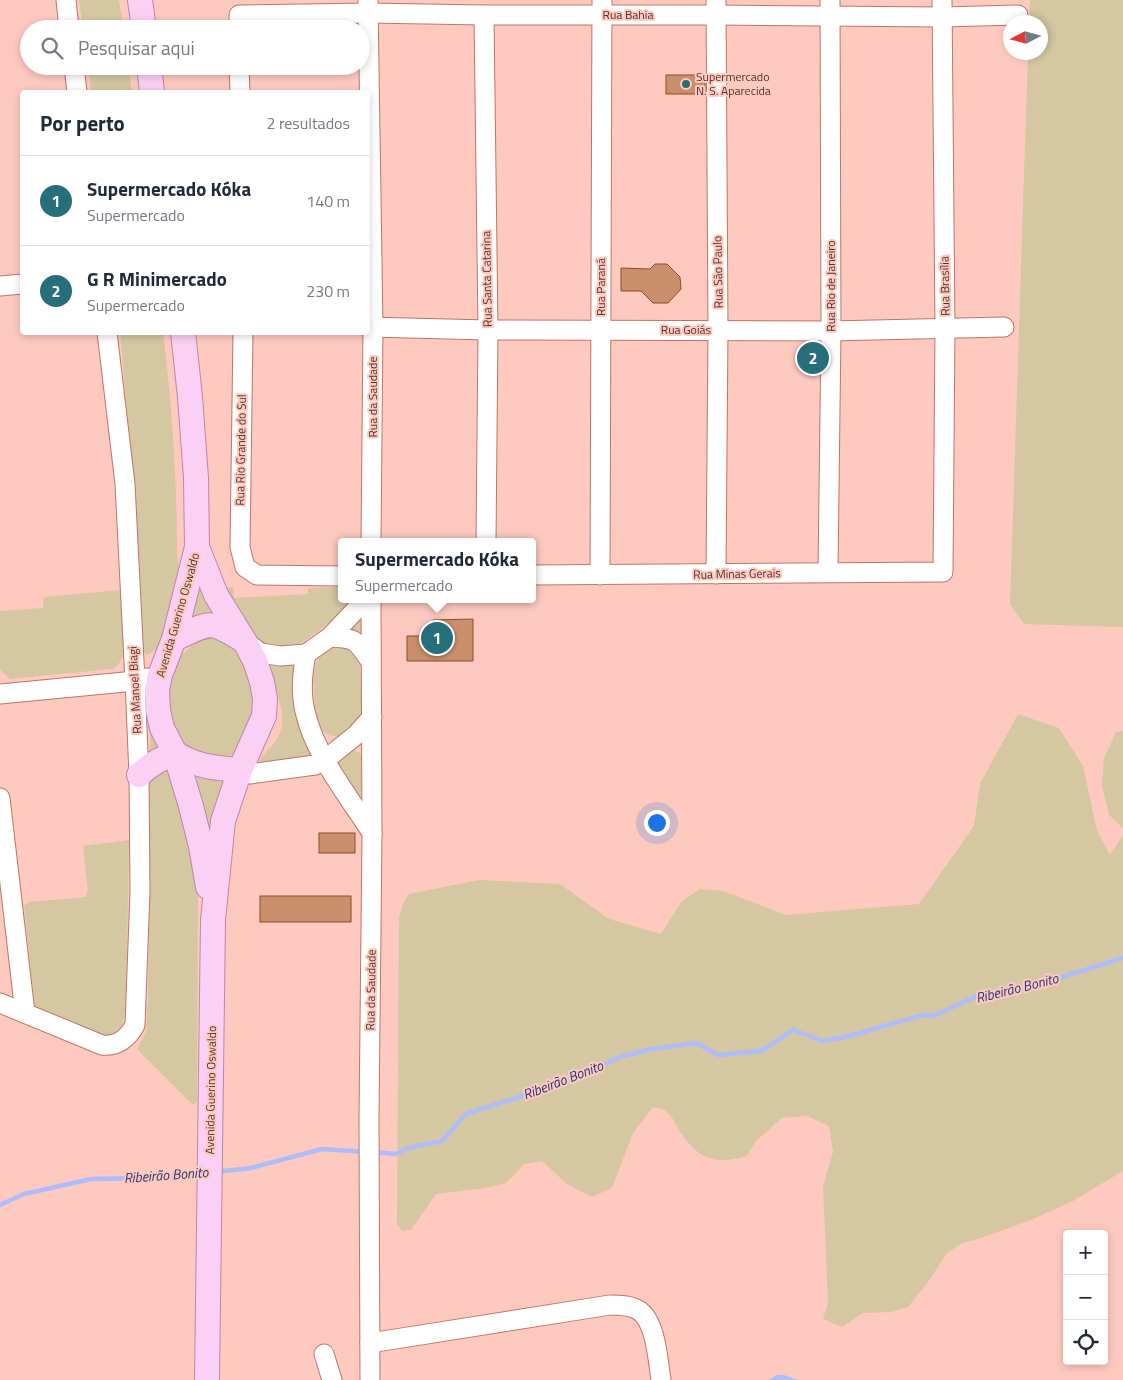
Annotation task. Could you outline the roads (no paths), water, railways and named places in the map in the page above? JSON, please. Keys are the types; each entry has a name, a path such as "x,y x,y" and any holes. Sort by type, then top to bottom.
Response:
{"main road":[{"path":"140,0 143,20"},
{"path":"150,75 152,90"},
{"path":"183,335 196,478 197,547"},
{"name":"Avenida Guerino Oswaldo","path":"197,547 174,639 160,675 158,710 162,728 175,753 191,806 201,846 213,920"},
{"name":"Avenida Guerino Oswaldo","path":"197,547 216,595 255,661 265,699 264,716 240,770 223,821 213,920 207,1380"},
{"path":"174,639 200,626 211,625 223,627 245,642"},
{"path":"139,775 158,760 175,753 185,760 212,768 240,770"}],"street":[{"path":"66,0 68,20"},
{"name":"Rua Bahia","path":"255,20 368,6 484,15 602,8 715,7 942,9 1018,15"},
{"name":"Rua da Saudade","path":"368,6 368,20"},
{"name":"Rua São Paulo","path":"715,7 718,330 716,574"},
{"name":"Rua Paraná","path":"600,575 602,8"},
{"name":"Rua Rio de Janeiro","path":"828,572 831,331 830,8"},
{"name":"Rua Brasília","path":"942,9 945,328 943,572"},
{"name":"Rua Santa Catarina","path":"484,15 488,330 486,538"},
{"path":"75,75 77,90"},
{"path":"239,75 240,90"},
{"name":"Rua da Saudade","path":"368,75 369,90"},
{"path":"0,286 20,284"},
{"name":"Rua da Saudade","path":"370,327 371,538"},
{"name":"Rua Goiás","path":"370,327 488,330 831,331 1004,327"},
{"name":"Rua Manoel Biagi","path":"25,1013 93,1043 111,1046 131,1034 135,1025 140,890 139,775 125,484 107,335"},
{"name":"Rua Rio Grande do Sul","path":"243,335 240,547 245,567 257,575 338,576"},
{"name":"Rua Minas Gerais","path":"536,575 943,572"},
{"path":"245,642 261,653 280,656 306,654 330,637 362,603"},
{"name":"Rua da Saudade","path":"370,1380 371,603"},
{"path":"330,637 347,638 358,642 370,662"},
{"path":"306,654 302,676 302,693 306,715 316,743 372,832"},
{"path":"0,694 135,681 160,675"},
{"path":"240,770 250,774 315,765 325,760 356,735 372,718"},
{"path":"0,798 25,1013 0,1003"},
{"path":"370,1343 610,1305 624,1305 637,1309 645,1316 652,1329 661,1380"},
{"path":"324,1354 332,1380"}],"water":[{"path":"776,1375 784,1375 798,1380 769,1380"}],"waterway":[{"name":"Ribeirão Bonito","path":"373,1152 395,1154 408,1148 442,1141 466,1114 557,1085 620,1057 651,1049 696,1043 718,1055 761,1051 793,1030 823,1041 849,1036 923,1015 933,1016 984,993 998,995 1123,958"},
{"name":"Ribeirão Bonito","path":"216,1172 251,1168 322,1149 366,1152"},
{"name":"Ribeirão Bonito","path":"0,1205 24,1194 91,1179 154,1178 203,1173"}],"place":[{"name":"Supermercado N. S. Aparecida","path":"686,84"},
{"name":"G R Minimercado","path":"813,358"},
{"name":"Supermercado Kóka","path":"437,638"}]}
